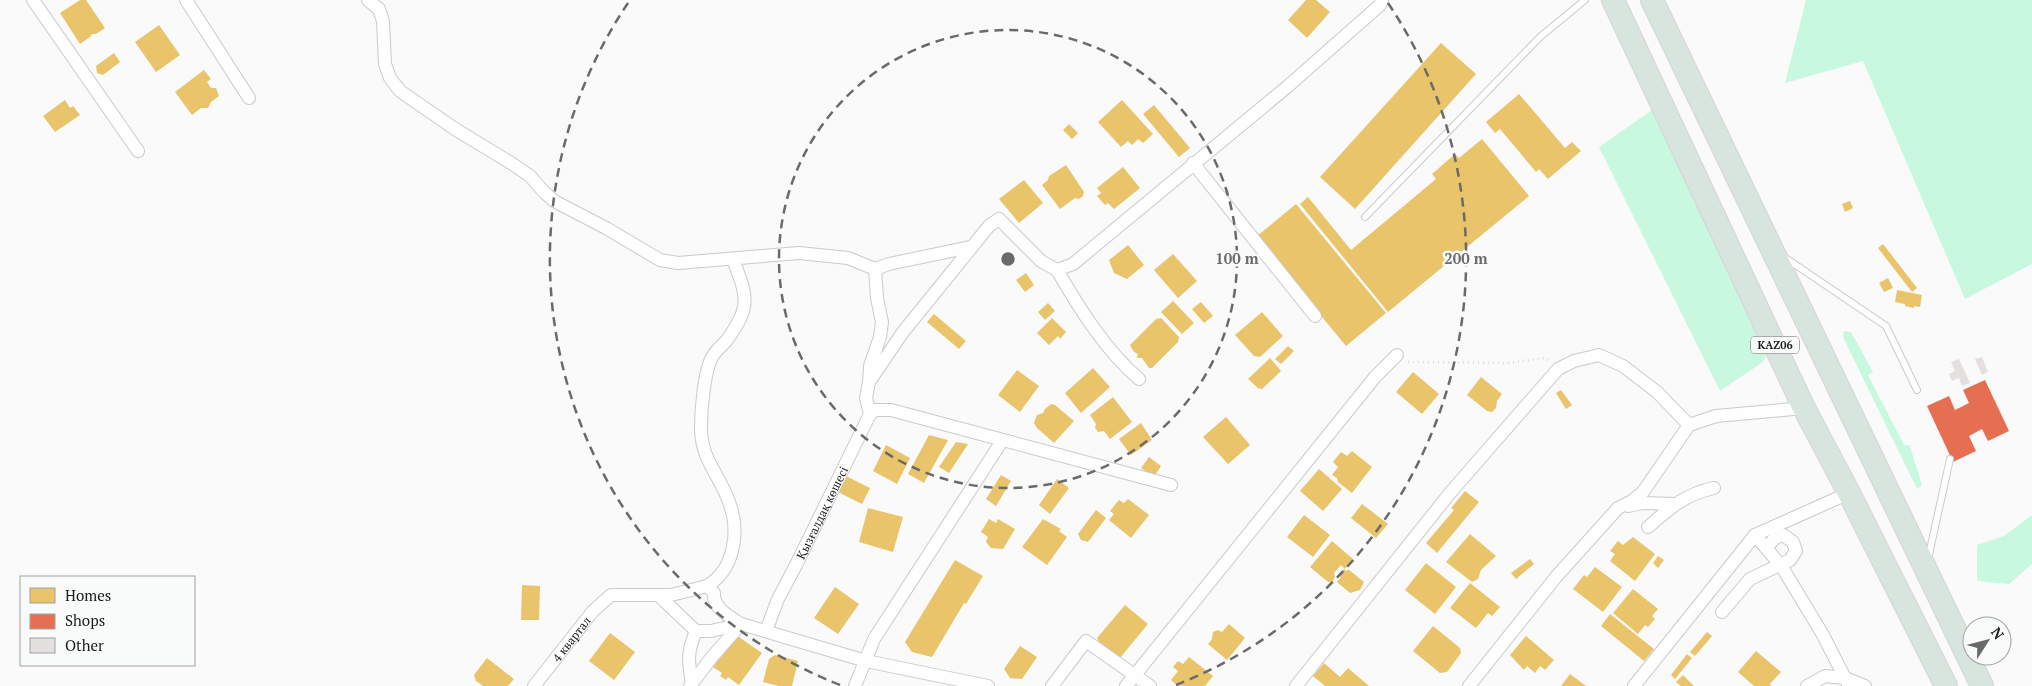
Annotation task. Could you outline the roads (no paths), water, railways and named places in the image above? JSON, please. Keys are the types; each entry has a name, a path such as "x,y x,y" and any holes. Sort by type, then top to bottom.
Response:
{"highway":[{"name":"KАZ06","path":"1613,0 1804,408 1850,493 1946,686"},
{"name":"KАZ06","path":"1652,0 1982,686"}],"street":[{"path":"33,0 138,151"},
{"path":"186,0 250,98"},
{"path":"368,0 379,9 383,21 385,64 390,78 400,91 454,129 530,176 554,201 606,228 660,260 678,263 799,253 848,258 875,269 889,264 970,247"},
{"path":"1057,270 1073,264 1287,87 1380,5 1382,0"},
{"path":"1193,163 1315,316"},
{"path":"869,382 902,332 970,247 989,226 999,219 1041,261 1057,270 1072,296 1122,365 1139,379"},
{"path":"658,595 671,595 706,586 716,580 731,556 734,518 729,500 710,466 704,450 701,429 708,367 713,355 737,325 745,309 746,297 733,259"},
{"path":"875,269 877,298 882,322 880,337 870,366 866,398 870,414 875,410 891,410 1171,485"},
{"path":"1296,686 1450,493 1558,368 1574,361 1599,355 1615,362 1657,392 1688,426"},
{"path":"1126,686 1375,377 1394,358"},
{"path":"1470,686 1556,576 1618,508 1644,492 1688,426 1716,416 1804,408"},
{"name":"Қызғалдақ көшесі","path":"766,631 778,599 870,414"},
{"path":"856,686 874,639 1002,440"},
{"path":"1648,527 1674,504 1697,491 1714,488"},
{"path":"1634,686 1755,535 1850,493"},
{"path":"1618,508 1643,503 1674,504"},
{"path":"1755,535 1780,565 1824,635 1847,682"},
{"path":"1722,612 1750,579 1790,560 1796,551 1793,542 1783,535 1775,538 1766,548"},
{"path":"706,586 714,593 714,598 723,613 741,624 866,661 988,686"},
{"path":"658,595 696,631 711,631 741,624"},
{"name":"4 квартал","path":"534,686 593,611 611,596 658,595"},
{"path":"691,685 712,657 741,624"},
{"path":"691,685 688,664 689,648 696,631"},
{"path":"1052,686 1086,641 1150,686"},
{"path":"1807,686 1825,676 1865,686"}],"lane":[{"path":"1365,217 1533,44 1585,0"},
{"path":"1773,250 1886,326 1916,390"},
{"path":"1926,567 1950,459"}]}
